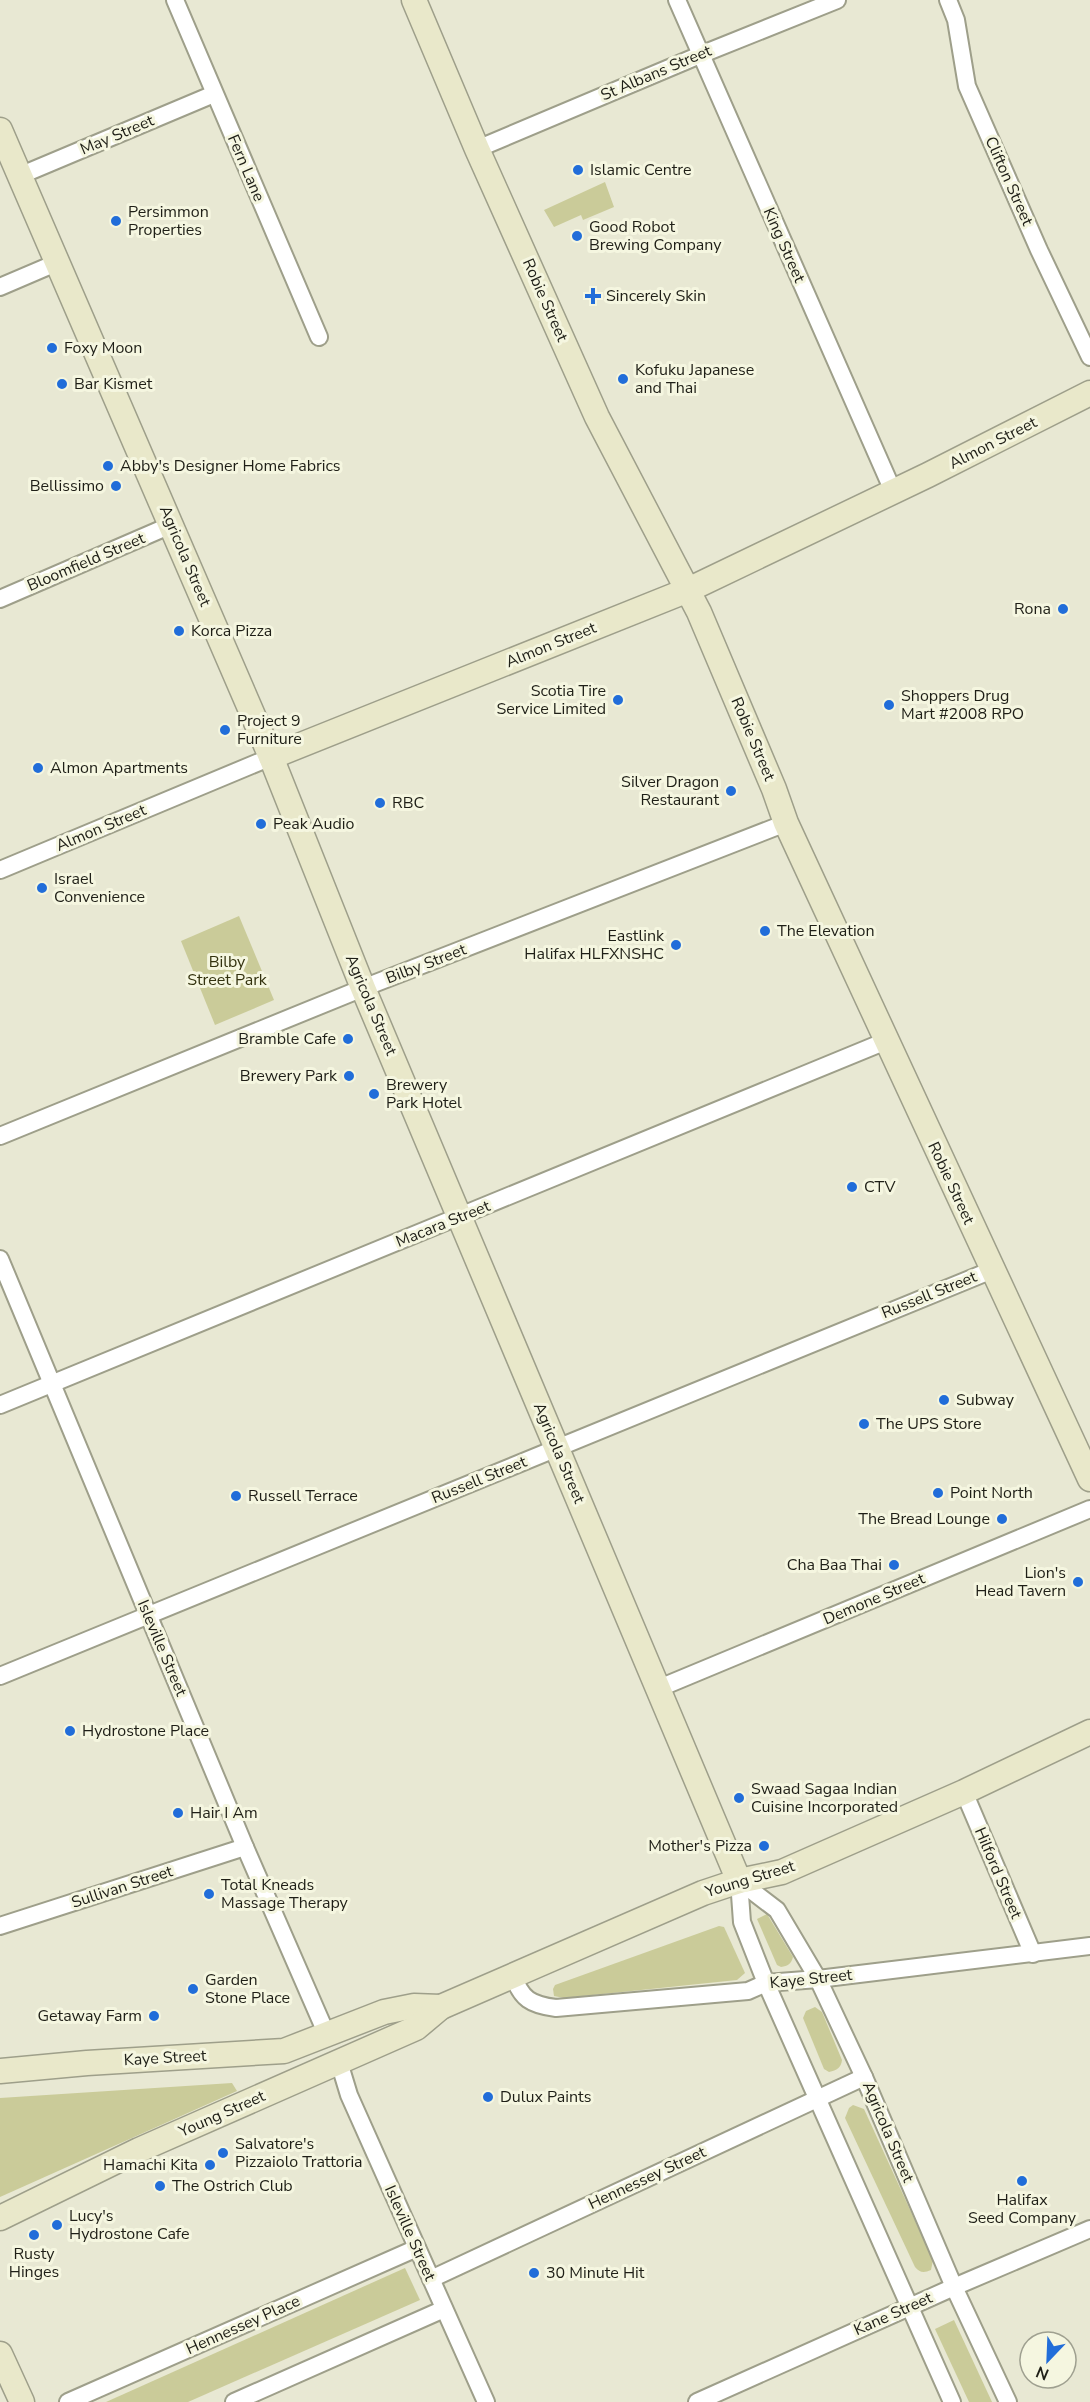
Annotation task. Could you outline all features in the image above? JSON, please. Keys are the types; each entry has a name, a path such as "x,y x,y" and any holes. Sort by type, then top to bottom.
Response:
{"main road":[{"name":"Robie Street","path":"414,0 477,149 597,417 688,590 774,789 786,823 1090,1479"},
{"name":"Agricola Street","path":"0,130 271,757 363,988 739,1881"},
{"name":"Almon Street","path":"271,757 688,590 928,475 1090,393"},
{"name":"Young Street","path":"0,2218 139,2151 416,2028 441,2007 703,1893 739,1881 782,1872 964,1792 1090,1732"},
{"name":"Young Street","path":"327,2035 384,2012 414,2006 441,2007"},
{"name":"Kaye Street","path":"0,2071 87,2062 284,2051 327,2035"},
{"path":"0,2354 22,2402"}],"street":[{"name":"Fern Lane","path":"174,0 319,337"},
{"name":"King Street","path":"677,0 893,491"},
{"name":"St Albans Street","path":"477,149 837,0"},
{"name":"Clifton Street","path":"948,0 956,20 967,86 1090,357"},
{"name":"May Street","path":"19,176 214,94"},
{"path":"0,287 56,262"},
{"name":"Bloomfield Street","path":"0,599 171,525"},
{"name":"Almon Street","path":"0,870 271,757"},
{"name":"Bilby Street","path":"0,1136 363,988 786,823"},
{"name":"Macara Street","path":"0,1405 886,1041"},
{"name":"Isleville Street","path":"0,1259 245,1847 327,2035"},
{"name":"Russell Street","path":"0,1677 992,1270"},
{"name":"Demone Street","path":"657,1689 1090,1509"},
{"name":"Hilford Street","path":"964,1792 1033,1954"},
{"name":"Sullivan Street","path":"0,1926 245,1847"},
{"name":"Agricola Street","path":"739,1881 777,1910 818,1979 864,2077 954,2287 1008,2402"},
{"name":"Agricola Street","path":"739,1881 742,1922 766,1983 952,2402"},
{"name":"Kaye Street","path":"513,1975 518,1991 536,2006 556,2008 748,1991 766,1983 818,1979 1090,1946"},
{"name":"Isleville Street","path":"339,2062 349,2095 486,2402"},
{"name":"Hennessey Street","path":"431,2279 864,2077"},
{"name":"Kane Street","path":"697,2402 1090,2229"},
{"name":"Hennessey Place","path":"68,2402 417,2248"},
{"path":"234,2402 444,2309"}],"green space":[{"path":"605,182 614,207 583,220 581,215 554,227 544,210"},
{"name":"Bilby Street Park","path":"239,916 274,1000 215,1025 181,941"},
{"path":"767,1914 793,1957 786,1966 777,1965 757,1919"},
{"path":"719,1926 724,1927 745,1973 737,1980 564,1998 554,1996 555,1985"},
{"path":"815,2007 822,2012 842,2060 838,2068 829,2072 824,2069 803,2018 806,2011"},
{"path":"232,2083 237,2091 0,2197 0,2098"},
{"path":"853,2105 864,2109 933,2260 931,2270 922,2272 915,2267 845,2118 849,2108"},
{"path":"405,2268 420,2300 188,2402 106,2402"},
{"path":"954,2320 992,2402 969,2402 935,2329"}],"place":[{"name":"Islamic Centre","path":"578,170"},
{"name":"Persimmon Properties","path":"116,221"},
{"name":"Good Robot Brewing Company","path":"577,236"},
{"name":"Sincerely Skin","path":"593,296"},
{"name":"Foxy Moon","path":"52,348"},
{"name":"Kofuku Japanese and Thai","path":"623,379"},
{"name":"Bar Kismet","path":"62,384"},
{"name":"Abby's Designer Home Fabrics","path":"108,466"},
{"name":"Bellissimo","path":"116,486"},
{"name":"Rona","path":"1063,609"},
{"name":"Korca Pizza","path":"179,631"},
{"name":"Scotia Tire Service Limited","path":"618,700"},
{"name":"Shoppers Drug Mart #2008 RPO","path":"889,705"},
{"name":"Project 9 Furniture","path":"225,730"},
{"name":"Almon Apartments","path":"38,768"},
{"name":"Silver Dragon Restaurant","path":"731,791"},
{"name":"RBC","path":"380,803"},
{"name":"Peak Audio","path":"261,824"},
{"name":"Israel Convenience","path":"42,888"},
{"name":"The Elevation","path":"765,931"},
{"name":"Eastlink Halifax HLFXNSHC","path":"676,945"},
{"name":"Bramble Cafe","path":"348,1039"},
{"name":"Brewery Park","path":"349,1076"},
{"name":"Brewery Park Hotel","path":"374,1094"},
{"name":"CTV","path":"852,1187"},
{"name":"Subway","path":"944,1400"},
{"name":"The UPS Store","path":"864,1424"},
{"name":"Point North","path":"938,1493"},
{"name":"Russell Terrace","path":"236,1496"},
{"name":"The Bread Lounge","path":"1002,1519"},
{"name":"Cha Baa Thai","path":"894,1565"},
{"name":"Lion's Head Tavern","path":"1078,1582"},
{"name":"Hydrostone Place","path":"70,1731"},
{"name":"Swaad Sagaa Indian Cuisine Incorporated","path":"739,1798"},
{"name":"Hair I Am","path":"178,1813"},
{"name":"Mother's Pizza","path":"764,1846"},
{"name":"Total Kneads Massage Therapy","path":"209,1894"},
{"name":"Garden Stone Place","path":"193,1989"},
{"name":"Getaway Farm","path":"154,2016"},
{"name":"Dulux Paints","path":"488,2097"},
{"name":"Salvatore's Pizzaiolo Trattoria","path":"223,2153"},
{"name":"Hamachi Kita","path":"210,2165"},
{"name":"Halifax Seed Company","path":"1022,2181"},
{"name":"The Ostrich Club","path":"160,2186"},
{"name":"Lucy's Hydrostone Cafe","path":"57,2225"},
{"name":"Rusty Hinges","path":"34,2235"},
{"name":"30 Minute Hit","path":"534,2273"}]}
